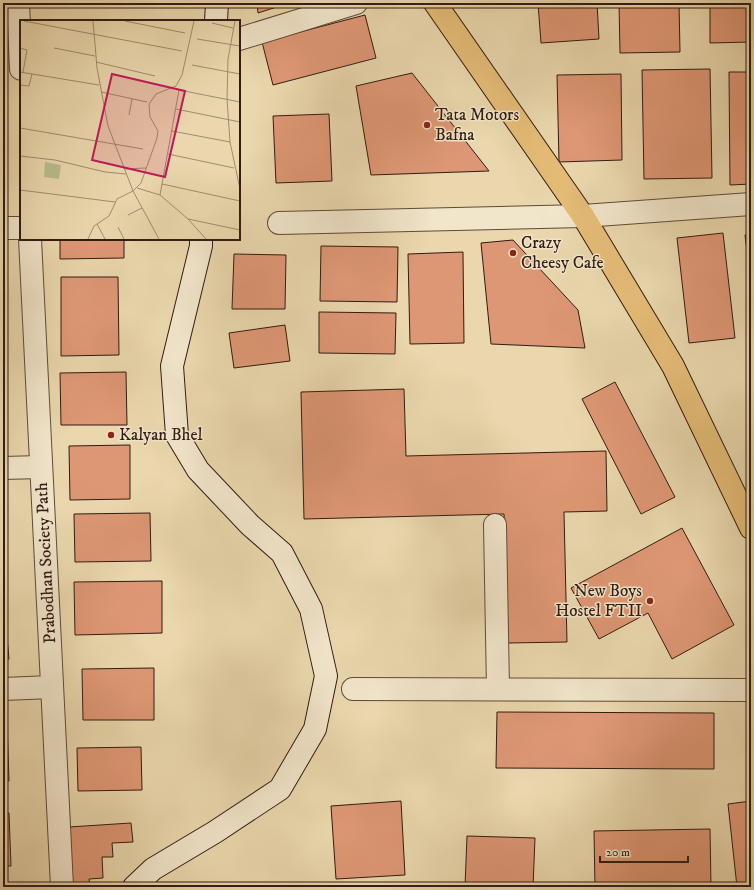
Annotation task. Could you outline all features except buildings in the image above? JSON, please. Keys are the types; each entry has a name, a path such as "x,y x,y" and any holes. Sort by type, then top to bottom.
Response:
{"main road":[{"path":"435,3 582,216 673,366 751,528"}],"street":[{"path":"18,3 20,47"},
{"path":"216,20 217,3"},
{"path":"240,39 356,3"},
{"path":"279,224 582,216 751,204"},
{"path":"3,228 20,228"},
{"name":"Prabodhan Society Path","path":"30,240 62,887"},
{"path":"134,887 153,869 214,832 280,789 315,729 326,676 311,609 282,553 250,525 198,470 177,435 172,366 201,246 201,240"},
{"path":"3,468 41,467"},
{"path":"494,525 498,689"},
{"path":"3,688 52,687"},
{"path":"353,689 751,690"}],"place":[{"name":"Tata Motors Bafna","path":"427,125"},
{"name":"Crazy Cheesy Cafe","path":"513,253"},
{"name":"Kalyan Bhel","path":"111,435"},
{"name":"New Boys Hostel FTII","path":"650,601"}]}
